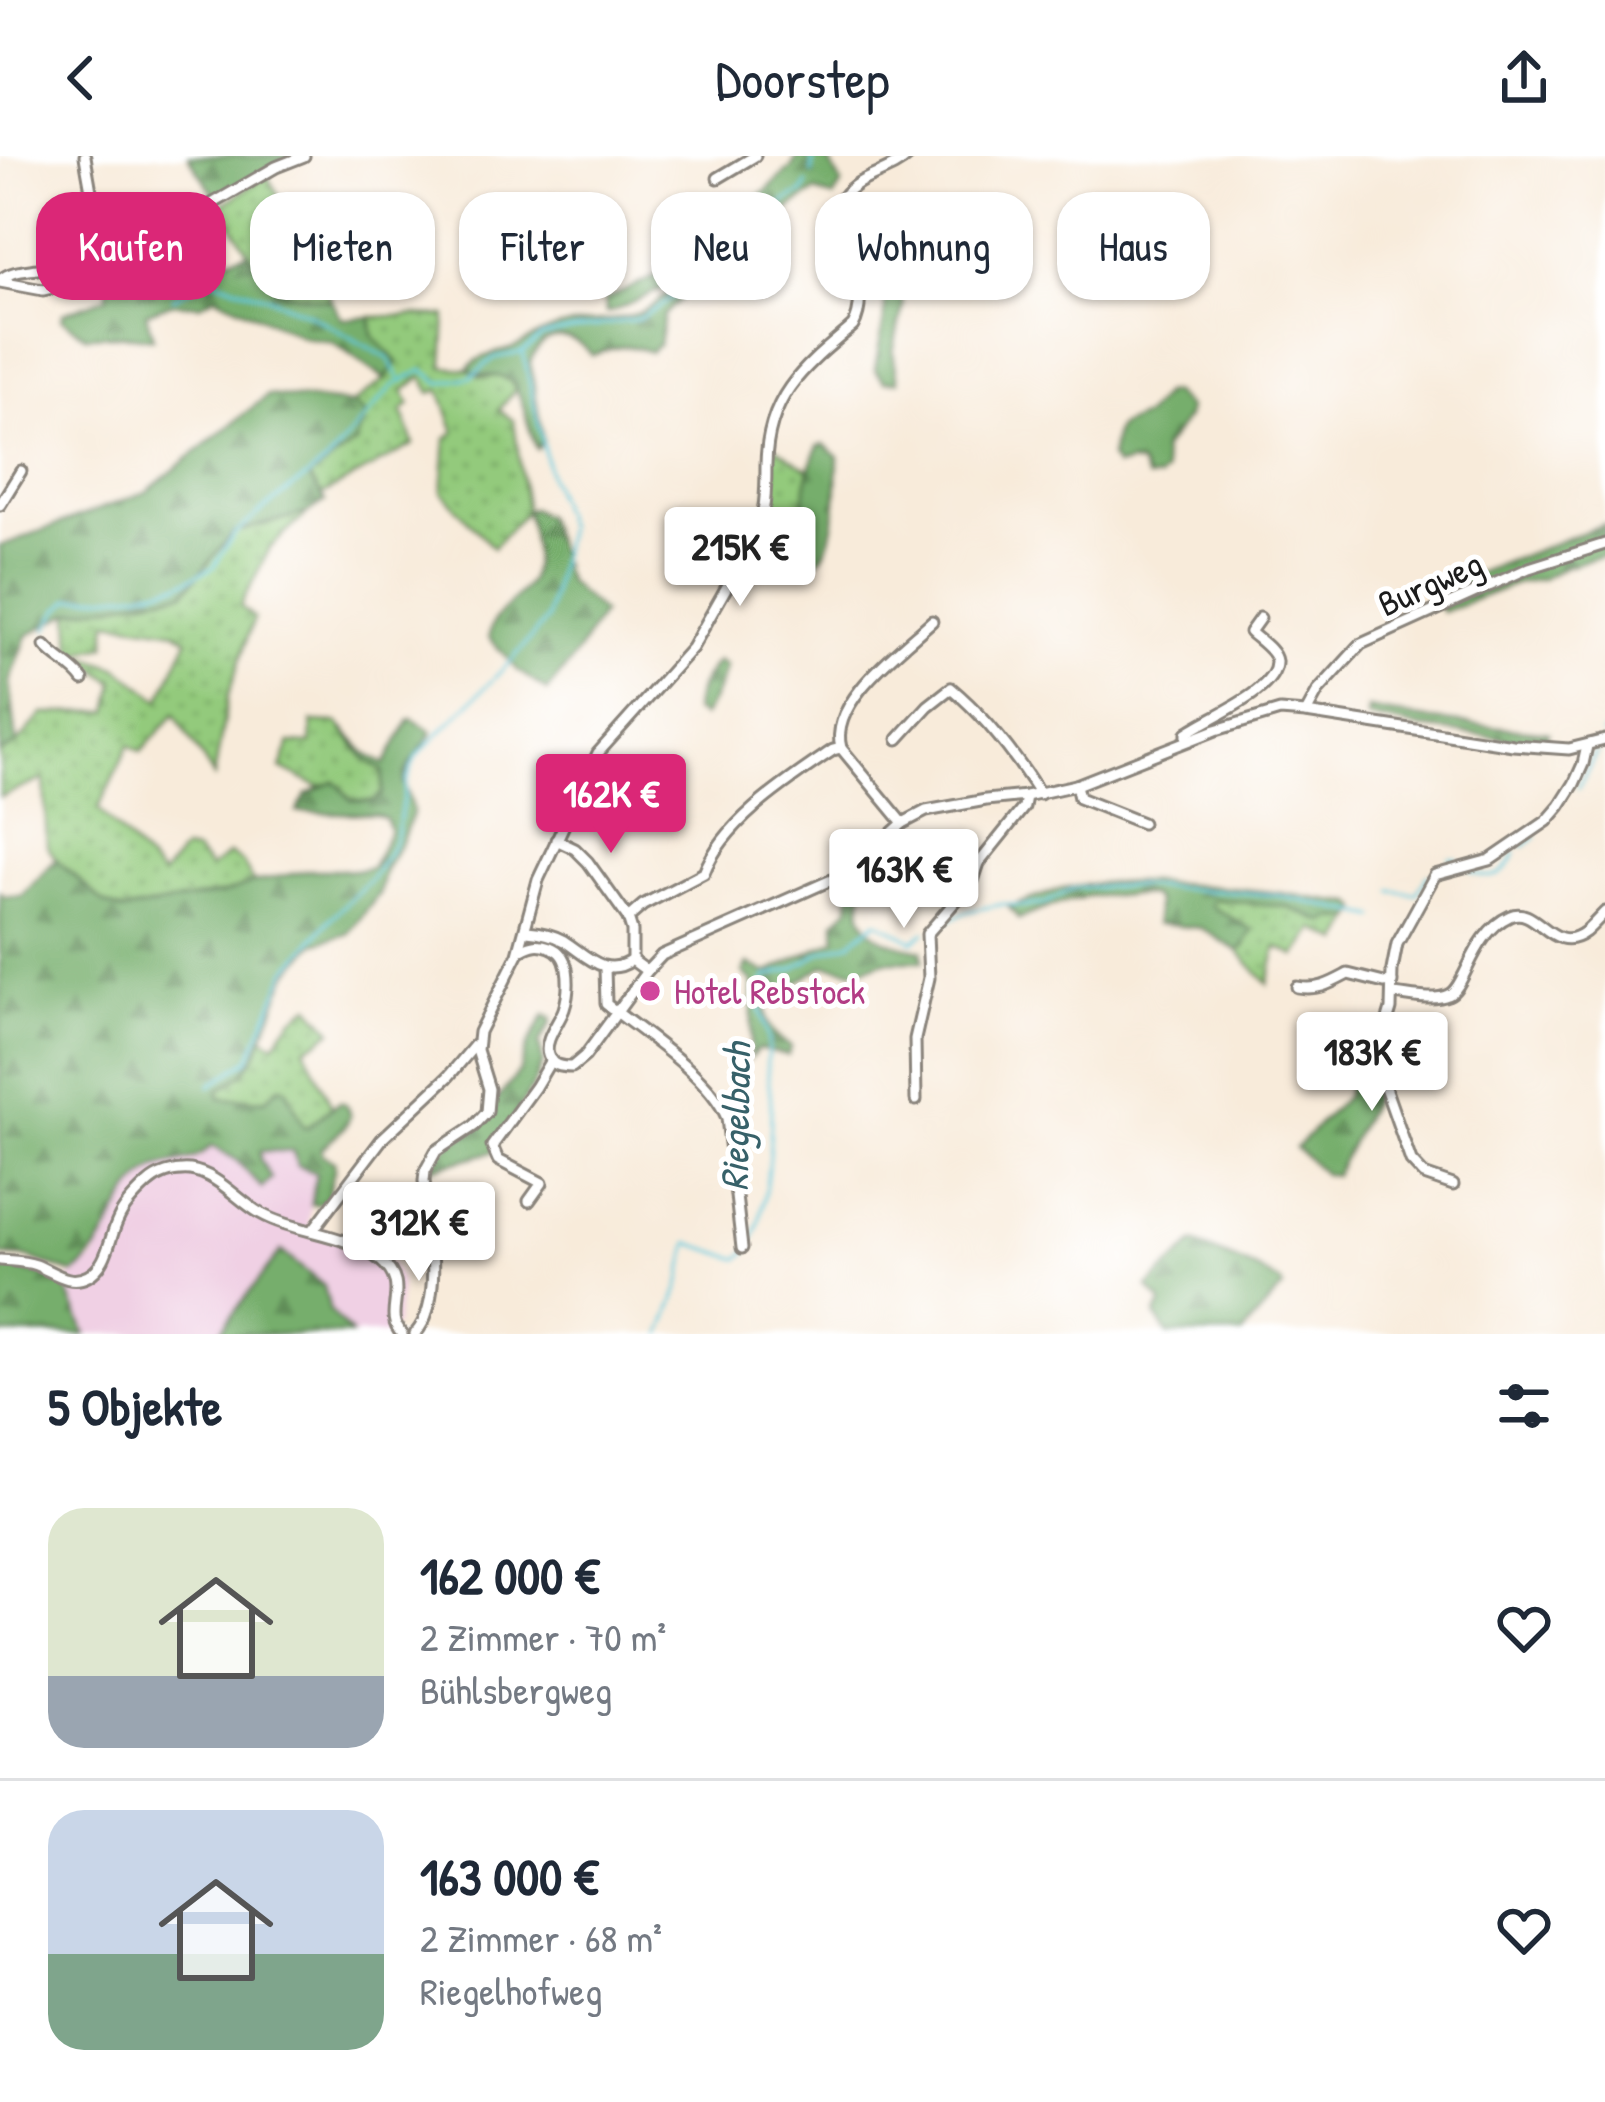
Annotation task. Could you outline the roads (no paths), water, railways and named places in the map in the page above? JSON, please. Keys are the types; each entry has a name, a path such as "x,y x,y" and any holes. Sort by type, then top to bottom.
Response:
{"street":[{"path":"85,156 90,192"},
{"path":"0,281 43,290 100,278 139,246 276,166 304,156"},
{"path":"718,178 755,156"},
{"path":"313,1230 382,1139 448,1077 476,1043 518,953 538,880 598,753 692,648 763,522 769,431 782,398 792,380 857,319 859,281 839,226 838,204 860,182 908,156"},
{"path":"0,281 8,273 36,268"},
{"path":"0,505 20,471"},
{"name":"Burgweg","path":"1306,713 1318,691 1361,644 1529,568 1605,544"},
{"path":"1186,740 1187,733 1199,724 1267,686 1276,662 1274,654 1250,632 1260,618"},
{"path":"903,823 841,748 838,730 856,694 932,621"},
{"path":"45,646 83,680"},
{"path":"898,739 951,688 1017,758 1040,794"},
{"path":"550,1060 564,1067 579,1063 647,971 672,950 847,873 903,823 926,811 1076,785 1186,740 1280,712 1514,746 1568,749 1605,740"},
{"path":"1453,1185 1424,1175 1414,1166 1381,1076 1377,1056 1391,1009 1397,944 1435,875 1490,860 1561,806 1587,746"},
{"path":"628,919 643,905 704,873 732,830 778,787 841,748"},
{"path":"1076,785 1079,798 1142,823"},
{"path":"916,1100 913,1061 929,978 927,934 973,881 979,863 1024,807 1026,796"},
{"path":"556,840 588,862 628,919 632,960"},
{"path":"1298,987 1313,989 1348,974 1422,997 1450,995 1484,935 1509,917 1528,916 1563,939 1585,933 1605,912"},
{"path":"526,931 562,940 590,962 605,967 619,968 632,960"},
{"path":"518,953 526,946 544,945 560,952 567,968 568,996 548,1043 550,1060 536,1088 492,1146 498,1160 542,1183 529,1201"},
{"path":"632,960 647,971"},
{"path":"605,967 606,1004 665,1048 721,1103 727,1118 742,1248"},
{"path":"415,1334 426,1318 431,1290 425,1171 442,1145 482,1120 490,1101 476,1043"},
{"path":"352,1149 363,1162"},
{"path":"0,1260 38,1266 70,1280 87,1276 104,1258 115,1224 154,1179 175,1171 201,1173 259,1212 369,1252 386,1264 397,1283 394,1323 403,1334"}],"waterway":[{"path":"812,173 813,156"},
{"path":"210,1086 249,1059 286,972 388,854 416,757 547,619 566,527 550,478 523,352 541,337 638,319 664,304 763,231 785,201 803,193 807,184"},
{"path":"226,284 309,314 389,359 400,379"},
{"path":"47,630 71,599 139,593 179,584 214,567 233,536 327,462 393,386 423,370 441,383 471,377 494,358 523,352"},
{"path":"1578,788 1597,751"},
{"path":"1523,846 1536,836"},
{"path":"1470,871 1498,874 1516,853"},
{"path":"1450,858 1457,859"},
{"path":"1392,891 1416,894 1428,875"},
{"name":"Riegelbach","path":"944,922 1004,904 1044,904 1074,888 1137,886 1275,895 1376,917"},
{"name":"Riegelbach","path":"662,1334 680,1286 689,1243 739,1259 756,1232 766,1188 771,1122 768,1040 760,1003 766,977 850,943 877,921 913,941 925,932"}],"place":[{"name":"Hotel Rebstock","path":"650,991"}]}
